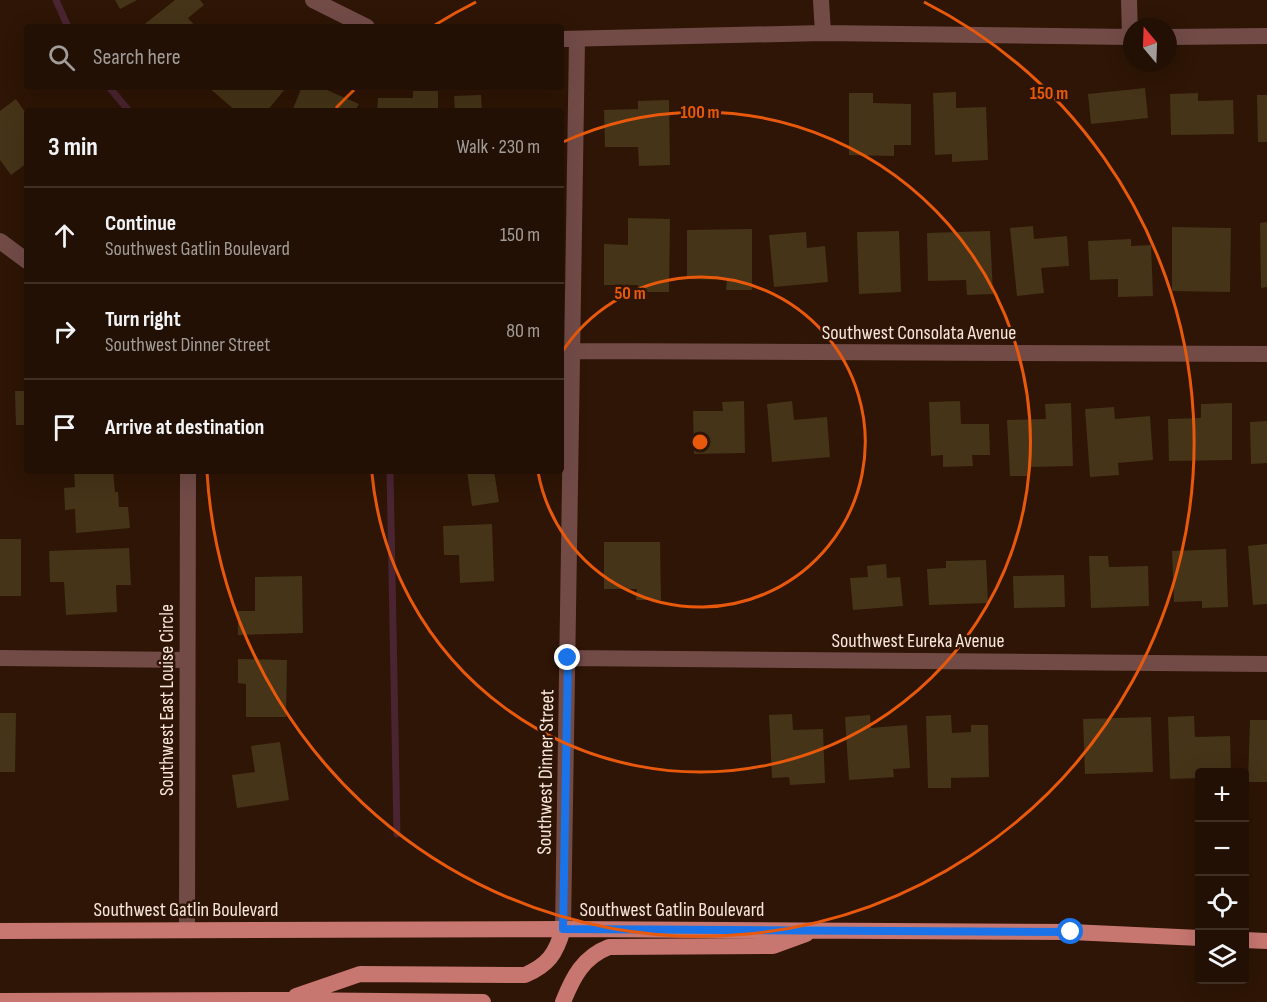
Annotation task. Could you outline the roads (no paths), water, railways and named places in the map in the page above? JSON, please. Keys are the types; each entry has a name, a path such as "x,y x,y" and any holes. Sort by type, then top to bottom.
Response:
{"main road":[{"path":"283,1000 360,974 525,975 548,962 563,929"},
{"name":"Southwest Gatlin Boulevard","path":"0,931 815,930 1071,932 1195,938"},
{"path":"563,1002 573,976 583,964 596,952 609,947 772,946 815,930"},
{"path":"1249,940 1267,941"},
{"path":"0,1001 483,1002"}],"street":[{"path":"313,0 361,24"},
{"path":"821,0 823,33"},
{"path":"1130,0 1130,18"},
{"path":"569,39 823,33 1123,37"},
{"path":"1177,37 1267,36"},
{"name":"Southwest Dinner Street","path":"563,929 571,351 569,39"},
{"path":"0,241 24,259"},
{"name":"Southwest Consolata Avenue","path":"571,351 1267,354"},
{"name":"Southwest East Louise Circle","path":"187,930 188,474"},
{"path":"0,658 187,660"},
{"name":"Southwest Eureka Avenue","path":"568,658 1267,664"}],"waterway":[{"path":"56,0 67,24"},
{"path":"112,90 126,108"},
{"path":"390,474 397,834"}]}
